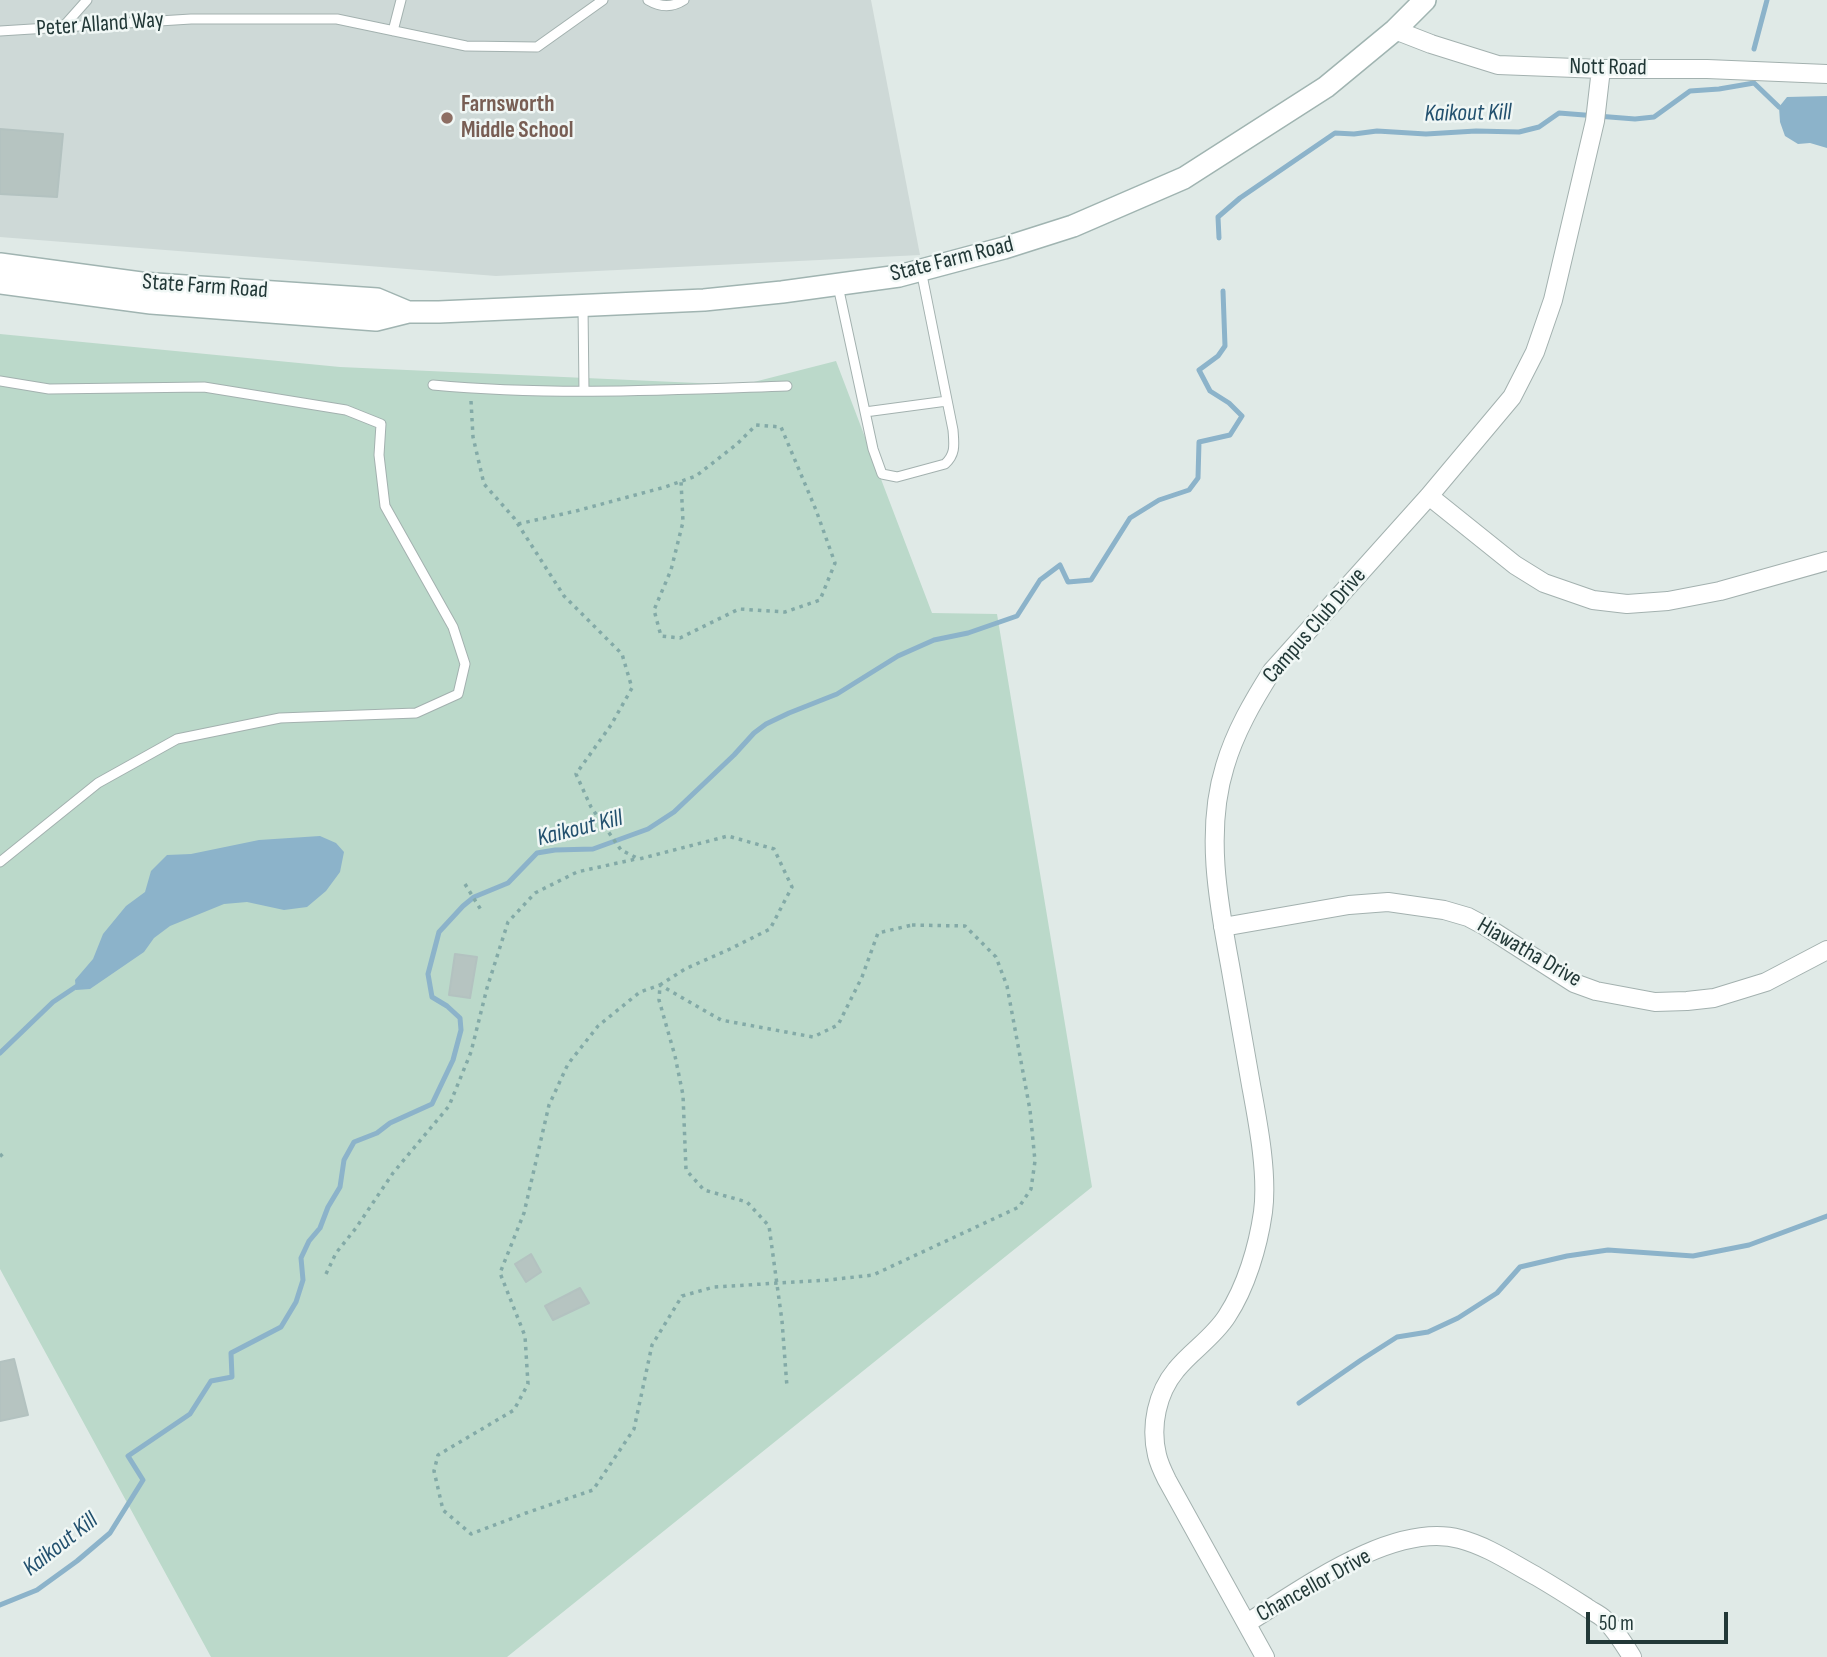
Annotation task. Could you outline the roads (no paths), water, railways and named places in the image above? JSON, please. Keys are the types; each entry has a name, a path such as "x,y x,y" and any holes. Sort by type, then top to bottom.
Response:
{"main road":[{"name":"State Farm Road","path":"0,283 151,303 376,320 408,312 704,300 899,276 1073,226 1184,178 1326,87 1395,30 1425,0"},
{"name":"State Farm Road","path":"0,264 141,284 377,299 408,312"}],"street":[{"name":"Nott Road","path":"1395,30 1498,65 1827,74"},
{"name":"Campus Club Drive","path":"1157,1456 1154,1432 1156,1411 1163,1392 1175,1370 1215,1333 1240,1293 1263,1211 1264,1174 1255,1107 1223,927 1214,853 1214,824 1224,768 1234,739 1272,671 1429,496 1512,397 1535,352 1553,300 1595,121 1601,69"},
{"path":"1429,496 1515,565 1544,583 1593,600 1628,604 1668,601 1720,591 1827,561"},
{"name":"Hiawatha Drive","path":"1223,927 1349,905 1388,902 1444,910 1468,917 1485,926 1574,983 1596,991 1655,1002 1687,1002 1714,998 1766,982 1827,950"},
{"name":"Chancellor Drive","path":"1157,1456 1167,1480 1265,1657"},
{"name":"Chancellor Drive","path":"1247,1623 1344,1564 1380,1549 1427,1536 1458,1538 1486,1549 1557,1588 1604,1619 1632,1657"}],"lane":[{"path":"63,27 87,0"},
{"path":"393,31 401,0"},
{"name":"Peter Alland Way","path":"0,31 191,19 337,19 466,46 537,47 603,0"},
{"path":"648,0 658,5 677,5 684,0"},
{"path":"838,284 873,449 882,474 897,477 946,464 954,449 921,270"},
{"path":"583,305 584,391"},
{"path":"0,381 49,389 204,387 346,410 381,424 379,455 385,506 453,627 465,664 458,694 416,713 280,718 177,739 98,783 0,863"},
{"path":"433,385 470,389 584,391 788,386"},
{"path":"865,412 947,401"}],"water":[{"path":"1827,96 1827,148 1810,143 1798,144 1785,136 1779,107 1787,97"},
{"path":"320,836 336,843 344,852 340,872 326,891 307,907 284,910 247,902 224,904 170,926 154,938 144,952 90,989 76,990 75,980 93,959 103,934 126,906 145,892 151,871 167,855 191,854 259,840"}],"waterway":[{"name":"Kaikout Kill","path":"1754,49 1767,0"},
{"name":"Kaikout Kill","path":"1219,238 1218,217 1240,198 1335,133 1519,132 1539,127 1559,113 1635,119 1654,117 1690,91 1754,83 1779,107"},
{"name":"Kaikout Kill","path":"0,1605 37,1590 110,1533 143,1480 128,1456 190,1414 211,1381 232,1377 231,1353 281,1327 296,1302 303,1280 301,1258 309,1241 320,1228 340,1187 344,1160 354,1142 432,1104 453,1060 461,1030 460,1018 432,997 428,974 439,932 463,906 474,897 508,883 537,853 593,849 648,829 674,812 766,724 837,694 898,656 934,640 968,633 1017,616 1040,580 1060,565 1068,582 1091,580 1130,518 1159,500 1189,490 1198,478 1199,442 1230,435 1242,416 1229,403 1210,391 1199,370 1218,356 1225,346 1223,291"},
{"path":"0,1053 53,1002 80,984"},
{"path":"1299,1403 1397,1337 1428,1332 1458,1318 1497,1293 1520,1267 1608,1250 1693,1256 1749,1245 1827,1216"}],"place":[{"name":"Farnsworth Middle School","path":"447,118"}]}
